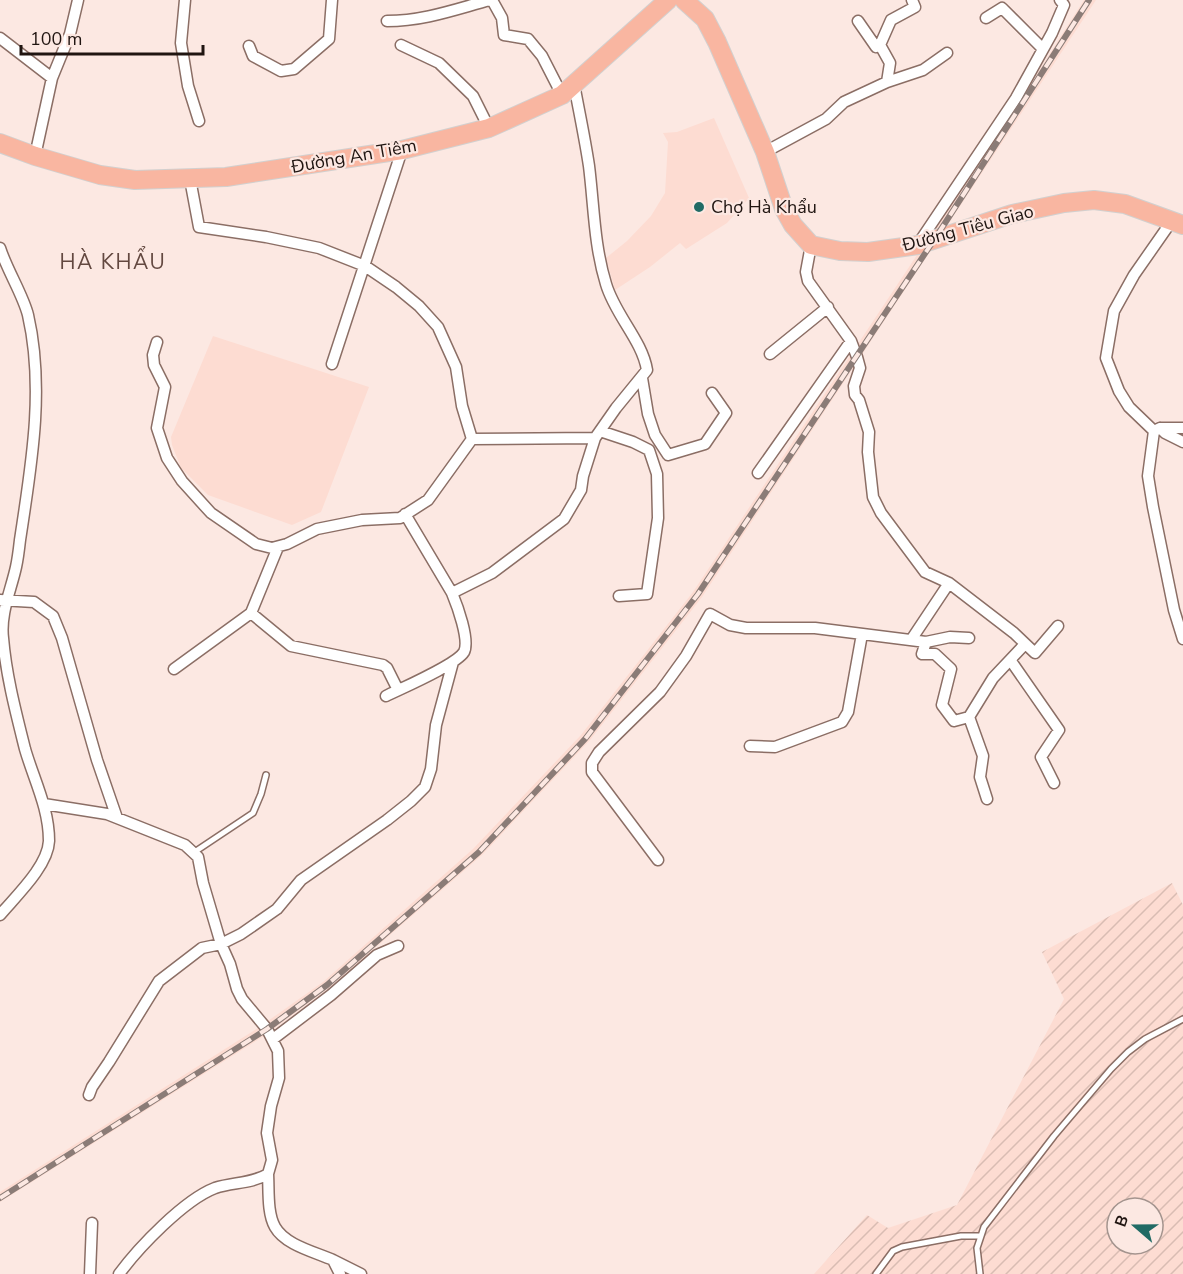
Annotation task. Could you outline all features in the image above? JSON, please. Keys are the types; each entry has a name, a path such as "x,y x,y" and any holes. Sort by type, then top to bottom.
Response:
{"highway":[{"name":"Đường An Tiêm","path":"0,143 100,175 135,180 226,177 402,150 489,128 568,89 668,0"},
{"path":"684,0 705,19 717,42 765,152 784,209 793,225 811,244"},
{"name":"Đường Tiêu Giao","path":"811,244 840,251 868,252 918,245 1012,214 1064,203 1094,200 1125,204 1177,224"}],"street":[{"path":"35,156 52,78 70,34 78,0"},
{"path":"185,0 181,43 188,86 199,121"},
{"path":"249,46 253,56 281,71 294,69 329,39 332,0"},
{"path":"387,21 432,17 491,0 502,18 504,35 528,39 568,89 589,165 597,252 606,286 617,312 645,356 647,370 598,434 583,476 581,490 564,519 492,573 452,593"},
{"path":"880,45 891,20 915,7 912,0"},
{"path":"918,245 1016,98 1061,12 1064,5 1060,0"},
{"path":"986,18 1002,8 1042,49"},
{"path":"858,21 876,47 880,45"},
{"path":"0,38 52,78"},
{"path":"401,45 439,63 473,96 489,128"},
{"path":"880,45 890,63 887,82"},
{"path":"765,152 826,119 844,102 887,82 924,70 947,53"},
{"path":"332,364 402,150"},
{"path":"190,179 199,227 319,248 365,266 396,286 419,306 438,327 456,368 462,406 472,439"},
{"path":"1177,224 1134,275 1114,311 1106,358 1119,391 1129,407 1157,429 1183,442"},
{"path":"811,244 806,272 808,281 850,341 860,368 855,394 869,432 868,453 873,497 881,513 925,572 950,583 1014,633 1035,653 1058,626"},
{"path":"0,248 3,267 28,314 36,378 35,421 28,487 16,567 3,600 2,636 10,684 26,750 44,804 49,840 47,852 34,874 0,915"},
{"path":"770,354 828,307"},
{"path":"758,473 850,341"},
{"path":"157,342 153,355 154,365 165,387 157,428 167,458 182,481 211,513 256,544 272,548 278,547 317,529 362,520 400,518 428,500 472,439"},
{"path":"642,378 648,414 655,435 668,455 705,444 726,413 712,393"},
{"path":"1157,429 1183,428"},
{"path":"1157,429 1148,476 1174,610 1183,639"},
{"path":"472,439 598,434 643,446 649,450 657,474 658,518 656,546 647,594 619,596"},
{"path":"643,446 655,435"},
{"path":"386,696 453,662 464,652 466,641 458,605 405,514"},
{"path":"174,669 251,613 278,547"},
{"path":"911,640 950,583"},
{"path":"3,600 34,602 53,616 62,638 97,760 117,818"},
{"path":"251,613 291,646 383,665 387,668 398,690"},
{"path":"658,860 592,772 592,763 599,752 660,692 686,656 711,614 730,625 746,628 814,628 926,642 950,637 969,638"},
{"path":"750,746 775,747 842,722 848,712 862,634"},
{"path":"926,642 922,654 935,654 951,669 942,705 954,722 969,717 993,678 1025,644"},
{"path":"1011,661 1059,730 1041,757 1054,783"},
{"path":"88,1095 159,981 202,948 221,944 241,934 277,909 301,880 387,820 425,787 431,769 436,725 448,673 453,662"},
{"path":"969,717 983,756 980,777 987,800"},
{"path":"44,804 107,814 185,845 198,857 221,944 237,989 242,999 259,1017 278,1051 279,1078 271,1106 267,1133 272,1160 268,1174 275,1227 293,1242 361,1274"},
{"path":"273,1039 332,995 377,954 398,946"},
{"path":"119,1274 180,1210 198,1196 216,1188 258,1180 268,1174"},
{"path":"90,1274 92,1223"},
{"path":"333,1260 340,1274"}],"lane":[{"path":"193,853 253,813 266,775"},
{"path":"980,1274 977,1248 980,1236 993,1214 1053,1136 1128,1052 1145,1039 1183,1019"},
{"path":"876,1274 893,1251 902,1247 961,1236 980,1236"}],"shaded area":[{"path":"1084,0 1096,0 702,597 590,740 482,855 330,987 267,1034 0,1202 0,1192 258,1028 323,982 473,849 581,735 693,592"},
{"name":"Chợ Hà Khẩu","path":"714,118 749,198 727,223 686,249 680,243 650,267 615,290 606,258 627,241 651,216 665,193 668,142 663,133 677,132"},
{"path":"213,336 369,387 321,512 292,525 208,495 181,468 171,437"},
{"path":"1172,883 1183,905 1183,1274 814,1274 867,1215 888,1228 957,1205 1064,999 1042,952"}],"railway":[{"path":"0,1198 267,1029 327,985 479,852 585,739 698,594 936,237 1089,0"}],"place":[{"name":"Chợ Hà Khẩu","path":"699,207"}],"district":[{"name":"HÀ KHẨU","path":"113,262"}]}
